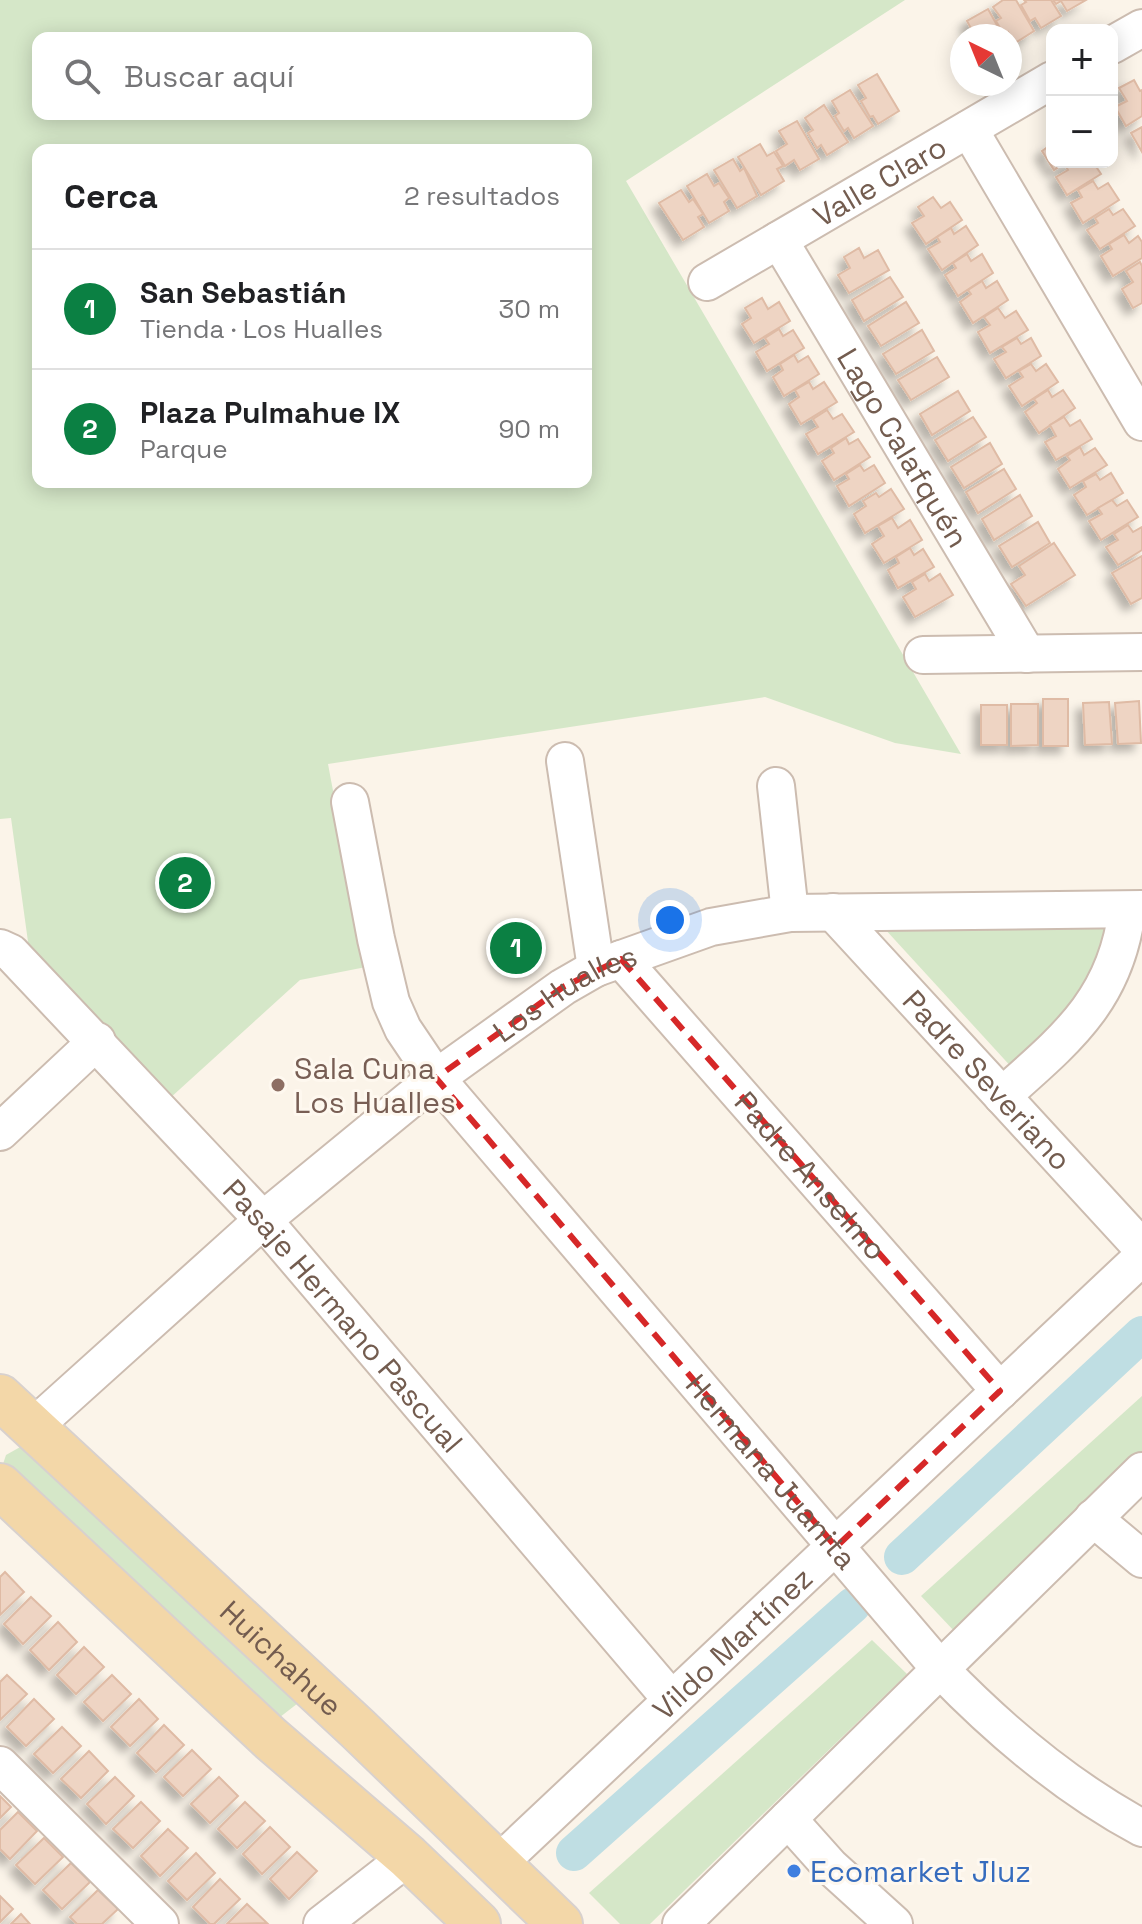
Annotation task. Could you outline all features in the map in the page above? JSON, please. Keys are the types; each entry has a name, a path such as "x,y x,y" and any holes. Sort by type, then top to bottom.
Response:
{"main road":[{"name":"Huichahue","path":"0,1397 16,1439 358,1729 560,1924"},
{"path":"0,1486 271,1739 408,1857 478,1924"},
{"path":"271,1739 280,1727 306,1713 334,1714 358,1729"}],"street":[{"path":"1118,42 1142,28"},
{"name":"Valle Claro","path":"707,282 1046,84"},
{"path":"969,129 1142,422"},
{"name":"Lago Calafquén","path":"779,240 1027,654"},
{"path":"923,655 1142,652"},
{"path":"565,761 608,963"},
{"path":"776,786 790,913"},
{"name":"Hermana Juanita","path":"350,802 391,1002 403,1029 436,1078 941,1670 1026,1751 1073,1786 1142,1828"},
{"path":"1002,1096 1066,1040 1081,1021 1116,963 1135,910"},
{"name":"Los Hualles","path":"16,1439 263,1220 436,1078 563,987 608,963 711,927 790,913 1135,910"},
{"name":"Padre Severiano","path":"833,912 1142,1248"},
{"name":"Pasaje Hermano Pascual","path":"0,948 11,953 97,1041 263,1220 671,1699"},
{"name":"Padre Anselmo","path":"608,963 1000,1391"},
{"path":"0,1132 97,1041"},
{"name":"Vildo Martínez","path":"498,1864 1142,1257"},
{"path":"681,1924 1142,1471"},
{"path":"1093,1518 1142,1559"},
{"path":"0,1765 160,1924"},
{"path":"788,1819 830,1866 894,1924"},
{"path":"322,1924 408,1857"}],"highlighted area":[{"path":"621,959 1000,1391 836,1547 436,1078 563,987"}],"green space":[{"path":"0,0 905,0 626,181 961,754 895,743 765,697 328,764 366,967 300,980 169,1099 29,949 11,818 0,819"},
{"path":"1113,926 1105,968 1015,1071 884,928"},
{"path":"1142,1396 1142,1454 956,1633 921,1596"},
{"path":"22,1446 315,1690 271,1724 1,1470 6,1455"},
{"path":"872,1640 907,1674 650,1924 620,1924 589,1893"}],"building":[{"path":"1003,0 1016,0 1034,31 1022,39 1022,24 998,24 996,21 1001,18 993,7"},
{"path":"1024,0 1051,0 1061,16 1041,28 1035,18 1030,21 1021,5 1026,2"},
{"path":"1053,0 1086,0 1067,11 1061,1 1056,4"},
{"path":"988,9 996,24 969,24 967,21"},
{"path":"877,74 899,111 878,124 861,101 866,98 858,85"},
{"path":"1134,80 1142,90 1142,116 1126,126 1118,112 1118,106 1127,101 1119,88"},
{"path":"850,90 873,126 854,138 848,128 844,131 835,116 839,113 832,101"},
{"path":"824,105 848,142 827,155 821,145 817,148 808,133 813,130 805,118"},
{"path":"797,121 819,159 800,170 794,160 785,166 776,151 787,144 779,131"},
{"path":"1142,127 1142,152 1131,133"},
{"path":"760,144 767,156 774,152 783,166 777,169 784,181 761,195 738,157"},
{"path":"733,159 740,171 744,168 757,196 737,208 714,170"},
{"path":"1067,168 1097,168 1101,174 1067,195 1056,177"},
{"path":"707,174 714,186 719,183 729,198 724,202 729,211 709,223 687,186"},
{"path":"1093,181 1098,189 1108,183 1119,200 1083,223 1071,203 1082,197 1078,190"},
{"path":"681,190 689,202 693,199 703,214 698,217 704,227 683,240 659,203"},
{"path":"933,197 941,208 950,202 962,220 926,244 912,223 924,216 918,207"},
{"path":"1109,209 1113,215 1123,209 1135,226 1100,249 1087,230 1098,223 1095,218"},
{"path":"966,226 978,245 942,270 928,249 940,242 937,237 951,228 954,234"},
{"path":"1124,235 1129,243 1138,236 1142,242 1142,258 1113,276 1101,256 1112,249 1109,244"},
{"path":"859,248 864,258 878,250 889,270 849,293 838,275 850,268 844,257"},
{"path":"967,254 971,261 982,254 993,273 958,296 945,275 956,268 953,263"},
{"path":"1140,262 1142,303 1133,308 1122,289 1133,282 1126,271"},
{"path":"890,277 903,297 864,321 852,300"},
{"path":"982,281 986,288 997,281 1008,300 973,323 960,302 971,294 968,290"},
{"path":"762,298 768,309 779,302 790,321 754,343 742,324 751,318 745,308"},
{"path":"906,302 919,323 881,346 868,326"},
{"path":"998,308 1005,318 1016,311 1028,330 990,353 978,332 990,325 984,317"},
{"path":"779,329 783,336 793,330 804,348 767,371 756,352 769,344 765,338"},
{"path":"922,330 934,351 896,374 883,354"},
{"path":"1017,338 1021,344 1031,338 1041,356 1006,378 994,359 1006,352 1002,347"},
{"path":"794,355 798,362 808,356 819,374 784,396 773,377 783,370 780,364"},
{"path":"937,357 949,377 911,400 898,380"},
{"path":"1031,364 1036,371 1046,364 1058,382 1022,406 1009,386 1023,377 1019,371"},
{"path":"809,382 813,389 824,382 837,402 801,424 789,404 799,397 795,390"},
{"path":"1048,390 1052,397 1063,390 1075,408 1039,433 1025,412 1037,403 1034,399"},
{"path":"958,391 970,411 932,435 920,414"},
{"path":"827,410 833,419 842,414 854,432 818,454 806,434 818,427 813,419"},
{"path":"973,417 986,437 948,461 935,440"},
{"path":"1064,417 1070,426 1080,420 1092,439 1056,460 1045,442 1056,436 1050,425"},
{"path":"846,438 849,444 858,439 870,457 834,480 822,461 834,453 831,448"},
{"path":"990,443 1002,464 964,488 951,467"},
{"path":"1080,447 1084,455 1095,448 1107,465 1070,488 1058,469 1070,460 1067,456"},
{"path":"860,465 864,471 874,465 885,483 849,506 837,486 849,479 846,474"},
{"path":"1004,469 1016,489 978,513 966,492"},
{"path":"1111,473 1123,493 1087,515 1074,495 1086,487 1083,481 1096,474 1100,480"},
{"path":"891,489 904,509 865,533 854,514 866,506 863,501 876,493 879,497"},
{"path":"1020,495 1032,516 994,540 982,519"},
{"path":"1112,500 1117,506 1127,500 1138,517 1101,540 1089,521 1102,514 1098,508"},
{"path":"892,518 898,528 910,520 922,540 884,563 872,544 884,536 878,526"},
{"path":"1038,522 1050,543 1012,567 999,546"},
{"path":"1128,525 1133,532 1142,527 1142,550 1118,565 1106,547 1118,540 1114,534"},
{"path":"1054,543 1075,575 1026,606 1011,584 1025,575 1019,566"},
{"path":"910,548 914,555 923,549 934,567 898,588 888,570 899,563 896,557"},
{"path":"1142,556 1142,598 1131,604 1112,573"},
{"path":"925,574 929,581 940,574 953,595 915,617 903,597 916,589 912,582"},
{"path":"1043,699 1068,699 1068,746 1043,746"},
{"path":"1139,701 1141,743 1118,744 1115,703"},
{"path":"1109,702 1112,744 1085,745 1083,703"},
{"path":"1011,704 1038,704 1038,745 1011,746"},
{"path":"981,705 1007,705 1007,745 981,745"},
{"path":"5,1572 24,1592 0,1615 0,1577"},
{"path":"31,1597 51,1616 23,1644 4,1624"},
{"path":"58,1622 77,1642 49,1670 30,1650"},
{"path":"84,1647 104,1667 76,1694 57,1675"},
{"path":"7,1675 27,1694 0,1720 0,1682"},
{"path":"112,1675 131,1694 103,1721 84,1702"},
{"path":"34,1699 54,1719 26,1746 7,1727"},
{"path":"139,1699 158,1719 130,1746 111,1727"},
{"path":"164,1725 184,1745 156,1772 137,1753"},
{"path":"62,1727 81,1746 53,1773 34,1754"},
{"path":"192,1750 211,1769 183,1796 164,1777"},
{"path":"89,1751 108,1771 81,1798 61,1779"},
{"path":"115,1777 134,1796 106,1824 87,1804"},
{"path":"219,1777 238,1796 210,1823 191,1804"},
{"path":"0,1796 11,1807 0,1818"},
{"path":"141,1802 160,1821 133,1848 113,1829"},
{"path":"245,1802 265,1821 237,1848 218,1829"},
{"path":"18,1812 37,1831 10,1859 0,1849 0,1830"},
{"path":"270,1827 290,1847 262,1874 243,1854"},
{"path":"168,1829 188,1848 160,1876 141,1856"},
{"path":"44,1838 63,1857 35,1884 16,1865"},
{"path":"297,1852 317,1871 289,1899 270,1879"},
{"path":"196,1853 215,1873 187,1900 168,1881"},
{"path":"71,1863 90,1882 62,1909 43,1890"},
{"path":"220,1879 240,1899 214,1924 210,1924 193,1907"},
{"path":"98,1890 118,1909 102,1924 77,1924 70,1917"},
{"path":"0,1896 13,1909 0,1922"},
{"path":"247,1904 267,1923 227,1924"},
{"path":"21,1914 30,1924 11,1924"}],"waterway":[{"path":"902,1557 1142,1334"},
{"path":"574,1853 853,1605"}],"place":[{"name":"Plaza Pulmahue IX","path":"185,883"},
{"name":"San Sebastián","path":"516,948"},
{"name":"Sala Cuna Los Hualles","path":"278,1085"},
{"name":"Ecomarket Jluz","path":"794,1871"}]}
